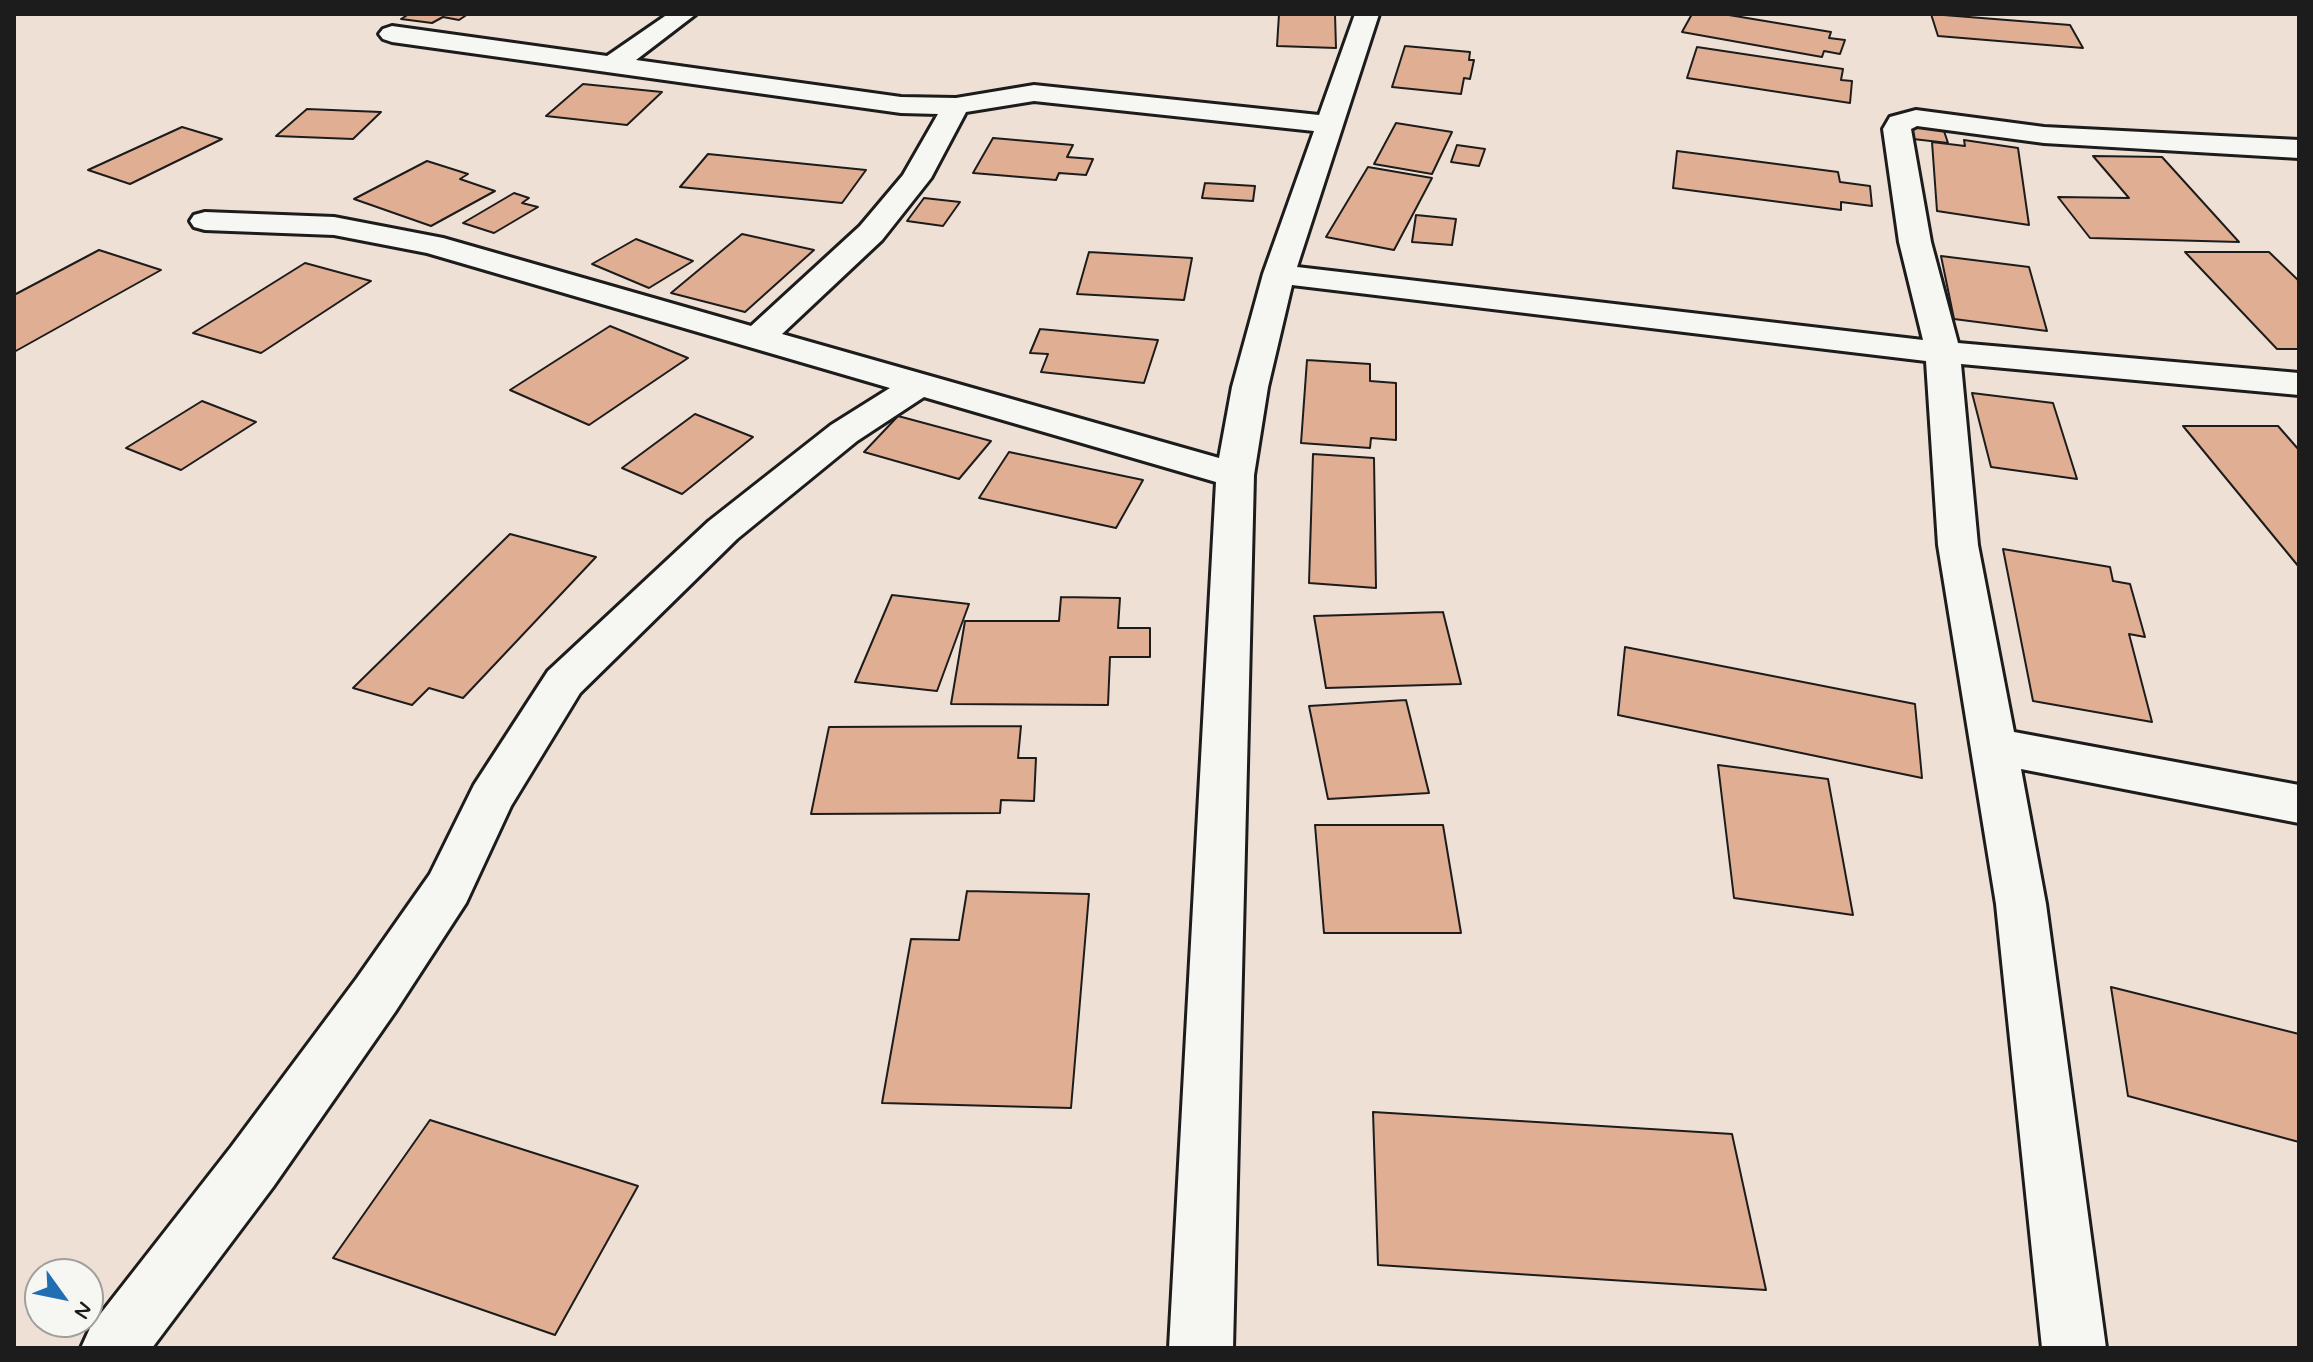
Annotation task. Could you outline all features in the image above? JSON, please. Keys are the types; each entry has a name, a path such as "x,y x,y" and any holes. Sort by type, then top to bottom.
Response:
{"street":[{"path":"612,65 684,14"},
{"path":"1201,1348 1235,475 1250,387 1279,274 1367,14"},
{"path":"392,34 901,105 956,106 1034,93 1329,124"},
{"path":"759,337 871,233 916,178 956,106"},
{"path":"2074,1348 2021,904 1958,545 1943,352 1915,242 1897,129 1900,123 1916,118 2044,135 2299,149"},
{"path":"205,221 334,226 432,245 1235,475"},
{"path":"1279,274 1851,344 2299,384"},
{"path":"113,1348 252,1167 384,983 448,888 491,798 564,682 723,530 844,433 920,384"},
{"path":"1992,746 2299,804"}],"building":[{"path":"409,14 468,14 459,20 443,17 432,23 401,19"},
{"path":"1279,14 1335,14 1336,48 1277,46"},
{"path":"1692,14 1723,14 1831,32 1829,38 1845,40 1840,54 1824,51 1822,57 1682,32"},
{"path":"1931,14 2070,25 2083,48 1938,36"},
{"path":"1405,46 1470,52 1469,60 1474,60 1470,79 1464,78 1461,94 1392,87"},
{"path":"1697,47 1843,69 1841,80 1852,81 1850,103 1687,78"},
{"path":"583,84 662,92 627,125 546,116"},
{"path":"307,109 381,112 353,139 276,136"},
{"path":"1396,123 1452,132 1432,174 1374,164"},
{"path":"1909,125 1943,128 1948,143 1913,139"},
{"path":"182,127 222,139 130,184 88,170"},
{"path":"993,138 1073,145 1067,157 1093,159 1086,175 1059,173 1056,180 973,173"},
{"path":"1964,140 2018,148 2029,225 1937,211 1932,142 1965,146"},
{"path":"1457,145 1485,149 1479,166 1451,162"},
{"path":"1677,151 1838,172 1840,182 1870,186 1872,206 1841,202 1841,210 1673,188"},
{"path":"708,154 866,170 842,203 680,187"},
{"path":"2093,156 2162,157 2239,242 2090,238 2058,197 2129,198"},
{"path":"427,161 468,174 460,179 495,191 431,226 354,199"},
{"path":"1368,167 1432,178 1394,250 1326,237"},
{"path":"1205,183 1255,186 1253,201 1202,198"},
{"path":"514,193 529,198 522,203 538,207 494,233 463,223"},
{"path":"924,198 960,202 943,226 907,221"},
{"path":"1416,215 1456,219 1452,245 1412,242"},
{"path":"742,234 814,250 745,312 671,293"},
{"path":"636,239 693,261 649,288 592,264"},
{"path":"99,250 161,270 14,352 14,295"},
{"path":"1089,252 1192,258 1184,300 1077,294"},
{"path":"2185,252 2269,252 2299,281 2299,349 2277,349"},
{"path":"1941,256 2029,267 2047,331 1954,319"},
{"path":"305,263 371,281 261,353 193,333"},
{"path":"610,326 688,358 589,425 510,390"},
{"path":"1040,329 1158,340 1144,383 1041,372 1048,354 1030,353"},
{"path":"1307,360 1370,364 1370,381 1396,383 1396,440 1371,438 1370,448 1301,443"},
{"path":"1972,393 2053,403 2077,479 1991,467"},
{"path":"202,401 256,422 181,470 126,448"},
{"path":"695,414 753,437 682,494 622,468"},
{"path":"898,416 991,441 959,479 864,452"},
{"path":"2183,426 2278,426 2299,450 2299,567"},
{"path":"1009,452 1143,480 1116,528 979,498"},
{"path":"1313,454 1374,458 1376,588 1309,583"},
{"path":"510,534 596,557 463,698 429,688 412,705 353,688"},
{"path":"2003,549 2110,567 2113,581 2130,584 2145,637 2129,634 2152,722 2033,701"},
{"path":"892,595 969,604 937,691 855,682"},
{"path":"1061,597 1120,598 1118,628 1150,628 1150,657 1110,657 1108,705 951,704 965,621 1059,621"},
{"path":"1443,612 1461,684 1326,688 1314,616"},
{"path":"1625,647 1915,704 1922,778 1618,715"},
{"path":"1406,700 1429,793 1328,799 1309,706"},
{"path":"1021,726 1018,758 1036,758 1034,801 1001,800 1000,813 811,814 829,727"},
{"path":"1718,765 1828,779 1853,915 1734,898"},
{"path":"1315,825 1443,825 1461,933 1324,933"},
{"path":"967,891 1089,894 1071,1108 882,1103 911,939 959,940"},
{"path":"2111,987 2299,1034 2299,1142 2128,1096"},
{"path":"1373,1112 1732,1134 1766,1290 1378,1265"},
{"path":"430,1120 638,1186 555,1335 333,1258"}]}
